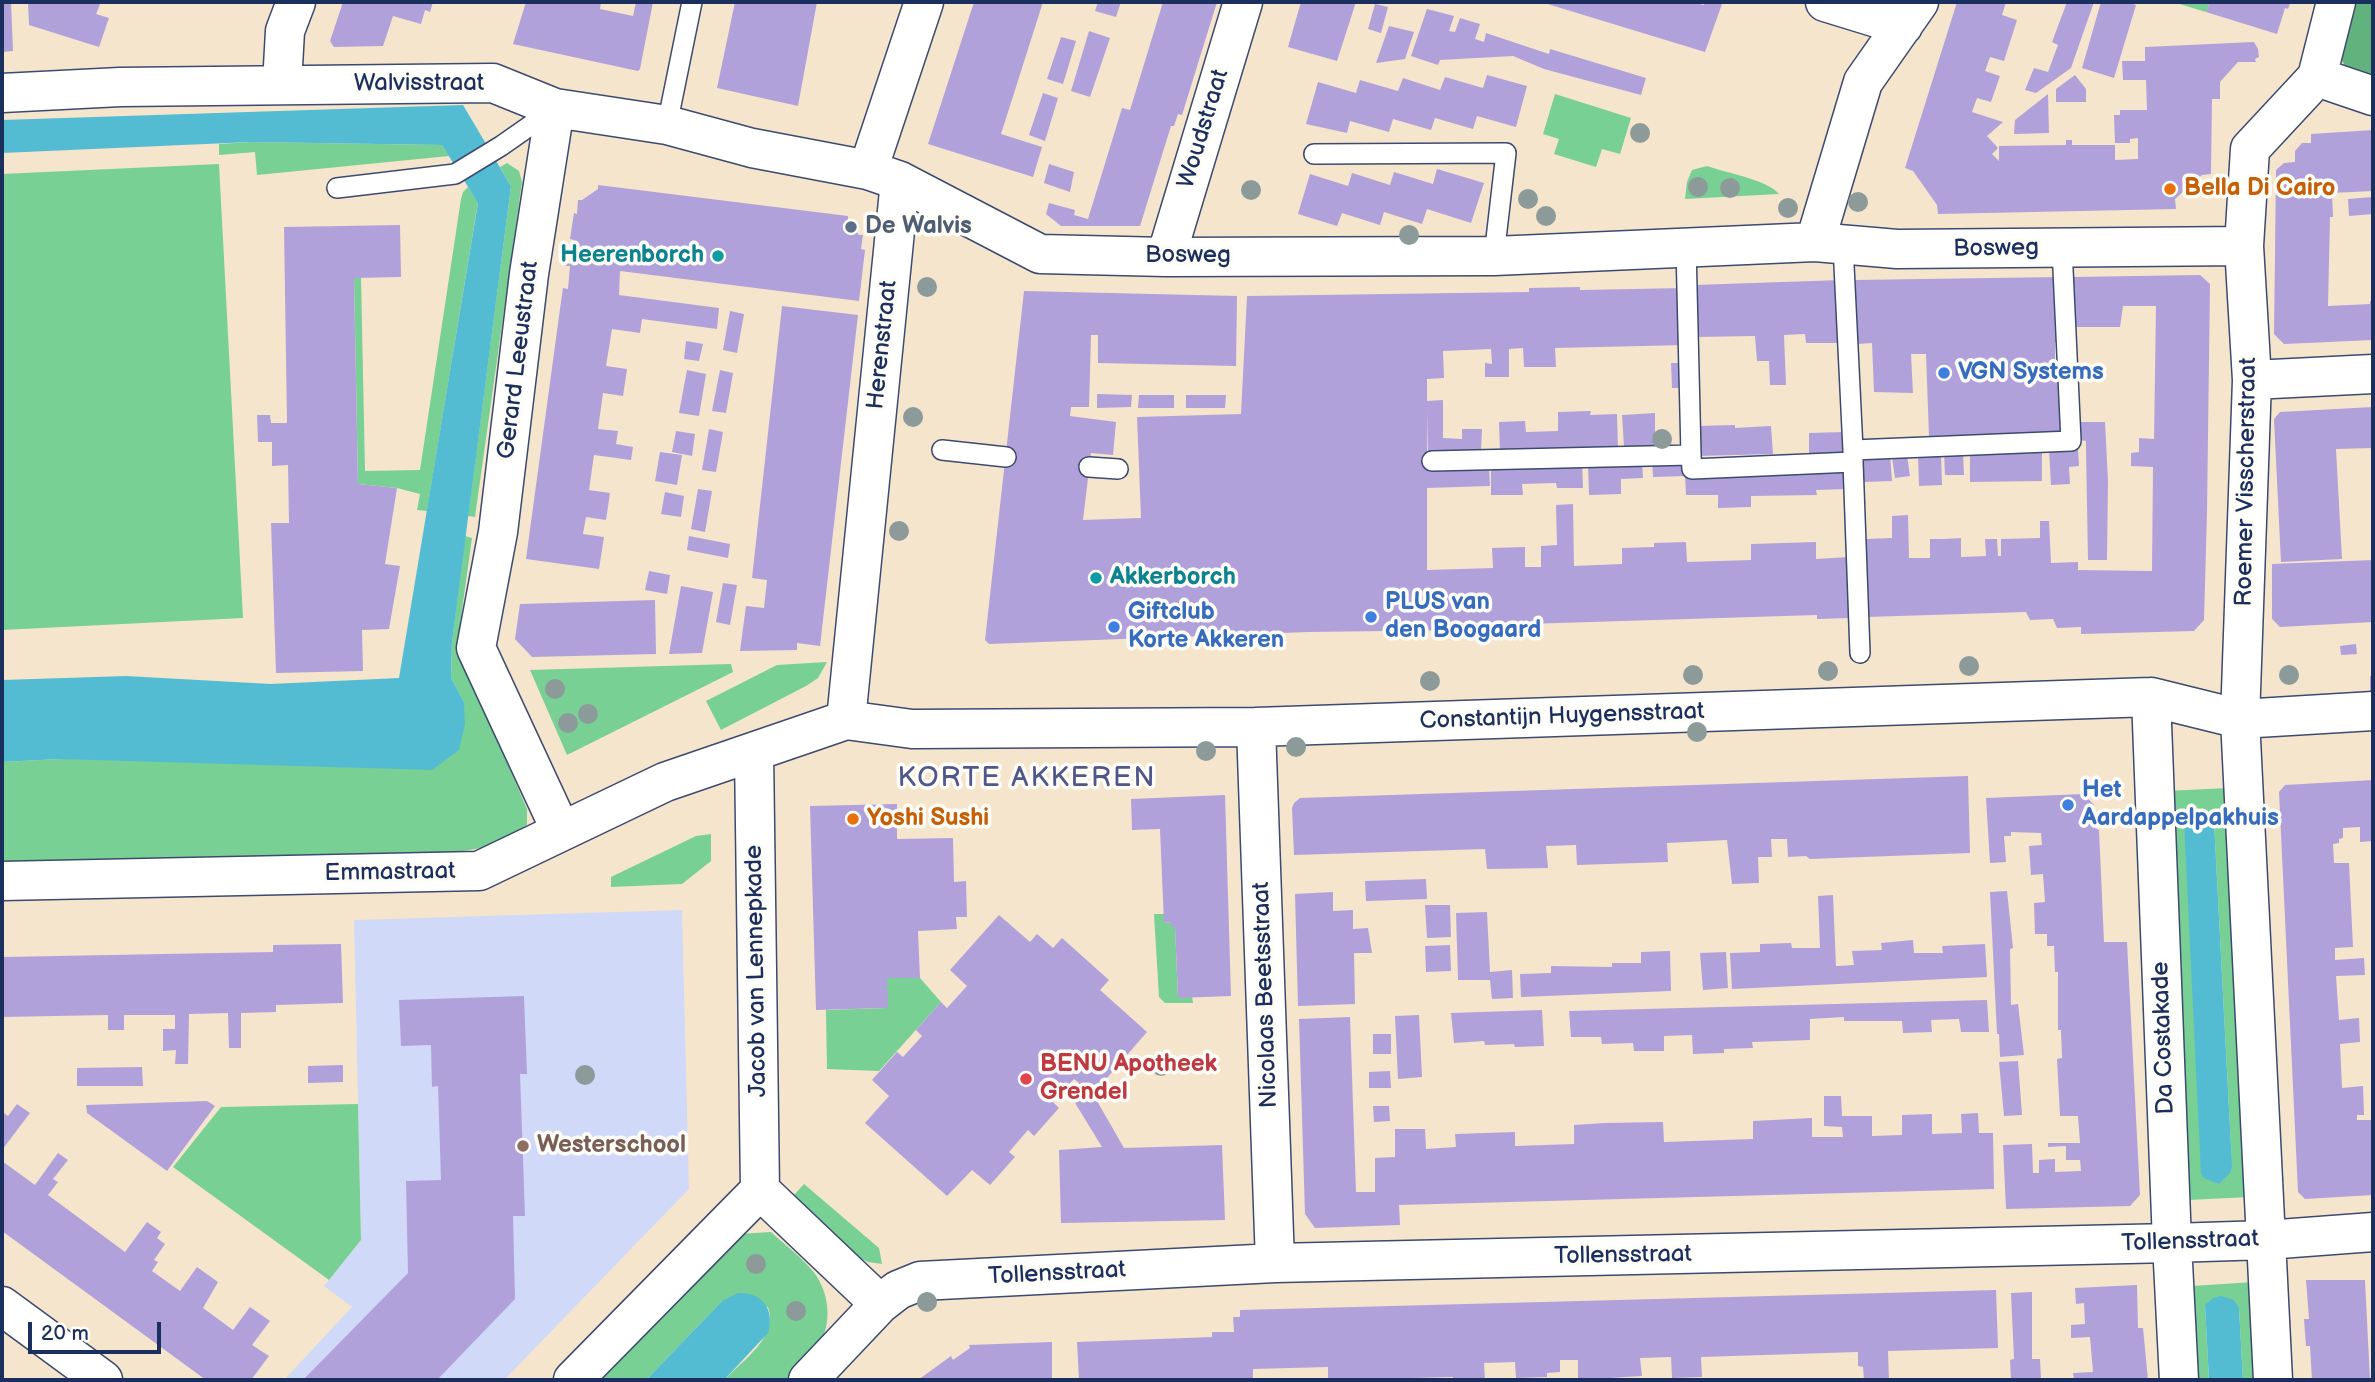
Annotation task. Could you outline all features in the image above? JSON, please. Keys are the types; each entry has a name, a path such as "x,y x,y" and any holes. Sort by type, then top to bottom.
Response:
{"street":[{"path":"282,85 285,31 296,2"},
{"name":"Herenstraat","path":"846,720 884,175 924,2"},
{"name":"Woudstraat","path":"1166,257 1243,2"},
{"path":"1825,2 1911,14 1863,82 1829,243"},
{"path":"2244,246 2250,149 2317,76 2336,2"},
{"path":"2317,76 2373,96"},
{"name":"Walvisstraat","path":"2,93 120,87 493,83 555,108 667,125 752,148 884,175"},
{"name":"Gerard Leeustraat","path":"555,108 530,274 498,532 476,648 561,831"},
{"name":"Bosweg","path":"884,175 1040,254 1166,257 1494,256 1829,243 1897,249 2244,246"},
{"name":"Roemer Visscherstraat","path":"2241,719 2252,380 2244,246"},
{"path":"2252,380 2373,374"},
{"name":"Constantijn Huygensstraat","path":"754,752 846,720 912,729 1256,727 2151,696 2241,719 2373,711"},
{"name":"Da Costakade","path":"2151,696 2179,1380"},
{"path":"2241,719 2273,1380"},
{"name":"Nicolaas Beetsstraat","path":"1256,727 1275,1263"},
{"name":"Emmastraat","path":"2,881 479,871 665,782 754,752"},
{"name":"Jacob van Lennepkade","path":"754,752 760,1190"},
{"path":"573,1380 760,1190 880,1304 808,1380"},
{"name":"Tollensstraat","path":"880,1304 898,1290 920,1281 1275,1263 2172,1243 2266,1240 2373,1232"},
{"path":"2,1306 103,1380"}],"lane":[{"path":"667,125 692,2"},
{"path":"337,188 455,174 555,108"},
{"path":"1314,155 1506,153 1494,256"},
{"path":"1829,243 1853,456 1860,653"},
{"path":"1686,247 1692,468 2071,441 2062,248"},
{"path":"942,450 1006,457"},
{"path":"1432,461 1692,455"},
{"path":"1089,467 1118,469"}],"shaded area":[{"name":"Westerschool","path":"682,910 689,1189 504,1380 284,1380 352,1307 324,1286 361,1240 354,920"}],"green space":[{"path":"2173,2 2210,2 2206,12"},
{"path":"2352,2 2373,2 2373,81 2346,68 2339,55"},
{"path":"1555,94 1631,118 1620,154 1602,149 1596,167 1554,154 1559,139 1543,134"},
{"path":"251,142 442,145 449,156 257,175 255,152 219,155 219,144"},
{"path":"507,163 519,171 522,182 475,517 468,516 511,186 500,167"},
{"path":"219,164 243,618 2,630 2,174"},
{"path":"1707,166 1756,180 1779,194 1685,199 1692,170"},
{"path":"468,187 478,202 427,511 417,510 420,494 397,488 358,484 354,278 361,277 365,471 420,470 461,199"},
{"path":"465,536 472,538 457,646 527,809 527,825 492,846 440,855 2,865 2,762 59,759 464,702 451,678 452,642"},
{"path":"827,662 818,678 806,686 721,730 706,701 777,665"},
{"path":"731,664 733,672 567,755 530,670"},
{"path":"2228,788 2250,1197 2188,1200 2166,791","holes":["2210,815 2214,821 2232,1167"]},
{"path":"711,834 711,861 682,884 611,887 611,877 696,836"},
{"path":"1154,914 1164,914 1164,923 1171,922 1171,927 1175,927 1178,997 1192,997 1193,1003 1165,1003 1159,997"},
{"path":"887,978 920,978 941,1002 879,1071 827,1069 826,1010 887,1008"},
{"path":"358,1104 361,1240 329,1280 173,1167 221,1107"},
{"path":"804,1184 879,1248 882,1264 860,1258 794,1195"},
{"path":"771,1232 811,1269 826,1297 827,1319 822,1340 786,1380 724,1380 757,1348 764,1338 770,1318 768,1307 722,1301 646,1380 597,1380 739,1234"},
{"path":"2254,1282 2259,1380 2243,1380 2239,1308 2205,1305 2209,1380 2197,1380 2192,1286"}],"water":[{"path":"463,105 511,186 452,642 451,678 464,702 465,724 459,750 432,770 59,759 2,762 2,680 126,676 271,684 399,678 478,203 442,145 251,142 2,153 2,120"},
{"path":"2193,810 2205,810 2214,821 2232,1167 2219,1184 2201,1174 2184,821"},
{"path":"738,1293 747,1293 765,1304 770,1325 768,1333 724,1380 646,1380 722,1301"},
{"path":"2221,1296 2234,1300 2239,1308 2243,1380 2209,1380 2205,1305 2213,1298"}],"building":[{"path":"2,2 11,2 13,51 2,52"},
{"path":"28,2 101,2 96,14 109,18 99,47 29,25"},
{"path":"343,2 433,2 430,12 425,10 421,24 393,16 383,46 334,47 330,41"},
{"path":"526,2 601,2 600,9 633,16 636,2 653,2 640,69 638,71 513,44"},
{"path":"735,2 817,2 798,106 717,88"},
{"path":"974,2 1043,2 1001,134 1042,147 1033,177 928,144"},
{"path":"1098,2 1121,2 1116,17 1095,11"},
{"path":"1163,2 1217,2 1182,115 1178,114 1174,126 1171,126 1140,226 1061,226 1046,214 1049,203 1075,210 1074,215 1088,219 1122,108 1130,110"},
{"path":"1301,2 1356,2 1337,61 1288,47"},
{"path":"1541,2 1692,2 1704,5 1705,2 1715,2 1722,4 1705,52"},
{"path":"1957,2 2006,2 2002,15 2017,20 2004,61 1990,57 1985,71 2000,76 1991,102 1977,98 1972,112 2003,122 1987,136 1998,148 1992,154 1999,161 1999,146 2066,145 2066,140 2072,140 2072,145 2115,145 2115,160 2138,159 2138,138 2130,139 2130,143 2115,143 2114,115 2120,115 2120,110 2147,110 2146,80 2123,80 2122,61 2145,61 2145,47 2254,42 2259,57 2255,59 2256,62 2238,62 2220,82 2220,99 2212,99 2211,174 2202,175 2175,199 2176,209 1938,214 1937,205 1913,171 1905,168"},
{"path":"2067,2 2094,2 2071,68 2036,93 2025,90 2034,68 2048,72 2058,45 2052,42"},
{"path":"2101,2 2127,2 2136,5 2114,78 2082,68"},
{"path":"2210,2 2290,4 2288,9 2285,8 2277,34 2206,12"},
{"path":"1375,4 1388,7 1381,33 1368,29"},
{"path":"1427,9 1454,16 1449,31 1455,32 1460,18 1480,24 1475,39 1484,42 1486,33 1549,54 1550,49 1646,78 1641,95 1544,69 1513,56 1440,60 1438,65 1411,56"},
{"path":"1389,26 1414,32 1405,59 1376,63"},
{"path":"1089,31 1110,38 1090,97 1071,91"},
{"path":"1061,37 1076,41 1063,84 1047,79"},
{"path":"1487,75 1527,86 1516,127 1477,116 1473,129 1435,118 1431,130 1393,119 1389,132 1350,121 1347,133 1306,124 1318,82 1356,93 1360,80 1398,91 1403,78 1440,90 1445,77 1483,88"},
{"path":"2075,75 2086,89 2086,102 2056,102 2056,89"},
{"path":"1043,93 1058,98 1045,141 1029,135"},
{"path":"2048,94 2049,133 2014,134 2015,120"},
{"path":"2373,130 2373,191 2332,193 2328,306 2370,304 2370,301 2373,301 2373,340 2284,344 2274,334 2276,170 2284,163 2295,162 2295,151 2302,143 2311,143 2311,134"},
{"path":"1049,164 1074,172 1070,192 1044,183"},
{"path":"1437,169 1484,183 1471,223 1427,209 1422,224 1384,212 1380,225 1342,213 1337,226 1298,214 1310,174 1348,186 1352,173 1390,185 1394,172 1433,184"},
{"path":"598,185 848,216 859,235 863,235 861,249 865,250 859,301 620,271 619,295 719,308 717,329 642,319 640,333 612,329 606,366 627,369 623,396 603,393 598,429 618,431 616,444 633,447 631,460 594,455 589,490 610,493 606,520 586,517 583,534 604,537 599,569 526,559 563,288 568,289 570,266 566,266 567,263 570,264 574,240 570,239 574,213 577,214 578,200 598,189"},
{"path":"2373,197 2373,214 2349,216 2348,199"},
{"path":"400,225 401,277 354,278 358,484 397,488 385,564 400,566 389,629 362,630 363,671 276,673 271,523 289,523 288,465 272,466 272,442 258,442 257,415 270,415 271,423 287,423 284,227"},
{"path":"2200,275 2210,284 2207,513 2204,620 2194,631 2081,634 2081,627 2057,628 2053,619 2030,620 2026,612 1867,617 1866,539 1892,538 1892,516 1908,515 1909,558 1930,558 1930,539 1961,538 1961,557 1986,556 1985,539 1997,539 1998,556 2001,556 2001,539 2040,538 2040,521 2049,521 2051,563 2078,562 2078,570 2152,571 2153,467 2131,466 2131,453 2139,452 2139,438 2154,439 2156,306 2123,306 2120,327 2075,327 2072,277"},
{"path":"2060,277 2062,342 2055,342 2055,364 2058,364 2058,391 2064,391 2066,432 1929,436 1926,354 1911,354 1913,393 1874,392 1872,343 1857,344 1855,280"},
{"path":"1842,280 1843,343 1806,343 1805,334 1784,335 1786,385 1770,385 1769,361 1757,361 1755,336 1695,337 1694,285"},
{"path":"1580,287 1580,290 1684,288 1685,345 1555,348 1556,367 1524,367 1523,348 1509,349 1509,377 1485,377 1485,363 1492,364 1491,349 1443,351 1444,378 1427,379 1427,401 1443,400 1443,438 1462,439 1462,429 1482,429 1481,451 1428,455 1427,411 1427,467 1489,465 1490,486 1427,488 1427,570 1493,568 1492,548 1525,547 1525,567 1541,567 1541,546 1557,545 1556,505 1573,504 1574,566 1622,564 1622,548 1654,547 1654,543 1686,542 1687,562 1751,560 1751,544 1816,542 1816,559 1849,557 1850,618 1817,619 1817,615 1463,626 1463,630 1308,632 989,644 985,640 1024,291 1237,296 1236,366 1098,363 1098,335 1091,335 1089,407 1071,407 1070,416 1116,422 1113,455 1091,453 1083,520 1141,518 1137,417 1241,414 1247,296 1529,292 1529,288"},
{"path":"782,306 858,315 820,646 797,643 797,650 740,651 746,606 764,608 767,580 752,578"},
{"path":"730,311 744,314 737,353 723,350"},
{"path":"686,341 703,344 699,361 684,359"},
{"path":"1671,363 1685,363 1686,388 1672,388"},
{"path":"687,370 706,374 699,416 679,413"},
{"path":"720,370 733,373 726,413 712,411"},
{"path":"1097,394 1132,395 1131,407 1097,408"},
{"path":"1139,395 1174,395 1174,408 1138,408"},
{"path":"1186,395 1226,395 1225,408 1186,408"},
{"path":"2373,407 2373,448 2336,449 2342,559 2281,562 2274,419 2280,412"},
{"path":"1591,411 1590,415 1617,414 1618,450 1500,452 1499,422 1525,421 1526,432 1558,431 1558,412"},
{"path":"1655,413 1655,446 1624,447 1622,415"},
{"path":"2079,422 2105,422 2108,481 2107,560 2088,560 2086,441 2080,440"},
{"path":"1735,425 1735,428 1771,426 1773,454 1698,456 1697,426"},
{"path":"709,429 723,432 716,472 702,470"},
{"path":"676,431 695,434 692,456 672,452"},
{"path":"1844,432 1845,454 1809,455 1809,433"},
{"path":"2078,448 2079,466 2069,467 2070,484 2051,485 2049,449"},
{"path":"1970,451 1996,454 2042,452 2042,481 1970,482"},
{"path":"660,452 682,455 677,485 655,481"},
{"path":"1944,452 1963,452 1964,475 1945,475"},
{"path":"1890,454 1892,481 1863,482 1862,456"},
{"path":"1941,454 1942,485 1919,486 1918,455"},
{"path":"1907,455 1910,476 1895,478 1892,457"},
{"path":"1642,459 1643,478 1621,479 1621,494 1589,495 1588,464"},
{"path":"1685,459 1685,476 1653,477 1652,460"},
{"path":"1582,462 1583,488 1557,488 1556,483 1522,484 1523,495 1491,495 1491,466"},
{"path":"1848,470 1848,489 1816,490 1817,495 1751,496 1751,507 1718,508 1718,495 1686,495 1685,474"},
{"path":"698,489 712,491 705,532 691,529"},
{"path":"665,492 684,496 681,517 661,514"},
{"path":"689,536 730,544 728,558 687,550"},
{"path":"2373,560 2373,622 2280,627 2272,619 2272,564"},
{"path":"649,571 670,575 667,594 645,590"},
{"path":"723,583 737,585 730,625 716,622"},
{"path":"681,586 713,592 702,653 669,654"},
{"path":"655,600 656,654 532,657 515,639 520,604"},
{"path":"2356,644 2357,654 2341,655 2340,646"},
{"path":"2370,676 2373,676 2373,691 2370,692"},
{"path":"1968,776 1970,853 1810,859 1806,856 1788,857 1787,839 1771,839 1772,857 1758,857 1759,883 1732,884 1727,840 1667,843 1668,862 1577,865 1576,845 1546,846 1548,868 1487,869 1485,849 1294,855 1292,808 1300,798"},
{"path":"2373,780 2373,841 2360,842 2360,827 2343,828 2343,838 2339,839 2339,843 2333,844 2334,863 2349,863 2353,947 2335,948 2335,960 2364,958 2365,975 2336,976 2339,1020 2359,1018 2360,1042 2340,1044 2342,1088 2363,1086 2364,1115 2357,1115 2357,1120 2372,1120 2373,1195 2305,1199 2298,1192 2279,792 2285,785"},
{"path":"2084,794 2094,805 2095,828 2099,830 2104,942 2127,942 2140,1195 2130,1206 2006,1209 2003,1145 2032,1144 2033,1173 2039,1173 2039,1160 2055,1159 2055,1172 2081,1171 2080,1160 2066,1160 2066,1146 2048,1147 2048,1143 2080,1143 2078,1116 2060,1116 2057,1059 2062,1058 2061,1030 2058,1030 2058,972 2055,972 2054,946 2047,946 2047,934 2035,934 2034,903 2045,902 2043,874 2031,875 2029,846 2042,845 2041,833 2011,832 2011,836 2004,836 2006,862 1990,863 1986,798"},
{"path":"1225,795 1231,996 1178,998 1175,927 1171,927 1171,922 1164,923 1160,829 1132,830 1131,799"},
{"path":"897,804 897,839 953,838 954,882 966,881 967,917 956,917 957,929 918,931 920,978 887,978 888,1008 816,1010 810,806"},
{"path":"1426,879 1427,899 1366,901 1365,881"},
{"path":"2007,891 2013,948 2010,949 2011,1005 2018,1004 2024,1055 2000,1057 1990,892"},
{"path":"1333,892 1333,911 1353,910 1353,929 1368,928 1372,953 1354,953 1355,1004 1298,1006 1295,894"},
{"path":"1833,895 1836,966 1854,965 1852,951 1882,950 1881,943 1913,940 1914,953 1943,953 1942,946 1985,944 1987,977 1732,989 1730,953 1760,952 1760,944 1791,943 1792,948 1820,948 1818,896"},
{"path":"1425,905 1450,905 1451,937 1427,938"},
{"path":"1487,912 1490,972 1512,970 1513,998 1492,999 1490,980 1458,980 1456,913"},
{"path":"999,915 1030,942 1037,934 1053,948 1062,938 1109,980 1100,990 1147,1032 1093,1094 1124,1148 1222,1145 1225,1220 1061,1223 1059,1150 1102,1147 1069,1093 1079,1083 1074,1079 1053,1102 1059,1108 1034,1136 1028,1130 1009,1152 1015,1157 990,1185 972,1170 947,1196 865,1123 889,1096 872,1080 897,1052 903,1057 922,1036 916,1030 941,1002 947,1008 967,986 950,970"},
{"path":"341,944 343,1003 276,1005 276,1012 241,1013 241,1048 229,1048 228,1013 189,1014 188,1064 175,1064 176,1050 163,1051 163,1029 175,1029 175,1015 124,1015 124,1030 108,1030 108,1015 2,1017 2,957 273,952 273,945"},
{"path":"1450,945 1451,971 1426,972 1425,946"},
{"path":"1670,951 1671,991 1521,997 1520,974 1551,973 1551,966 1612,967 1612,963 1641,963 1641,952"},
{"path":"1726,952 1728,988 1703,990 1700,953"},
{"path":"524,996 527,1074 520,1074 525,1216 513,1216 515,1299 437,1380 303,1380 408,1273 406,1181 441,1180 438,1086 432,1087 431,1045 401,1046 399,1000"},
{"path":"1987,1000 1989,1032 1961,1032 1959,1019 1931,1020 1932,1032 1903,1033 1902,1021 1844,1021 1844,1017 1810,1019 1810,1040 1752,1042 1753,1048 1693,1054 1692,1035 1664,1036 1664,1051 1634,1051 1633,1043 1602,1044 1601,1037 1571,1037 1569,1011"},
{"path":"1542,1010 1544,1046 1485,1045 1484,1041 1454,1043 1451,1013"},
{"path":"1419,1015 1422,1077 1398,1079 1395,1016"},
{"path":"1350,1017 1356,1192 1375,1192 1375,1158 1395,1157 1395,1129 1425,1129 1426,1149 1456,1147 1455,1134 1515,1132 1515,1146 1574,1144 1574,1125 1604,1123 1663,1122 1664,1142 1753,1139 1753,1121 1812,1118 1812,1137 1843,1137 1842,1127 1824,1126 1824,1096 1841,1096 1842,1116 1872,1116 1872,1136 1902,1135 1902,1115 1932,1114 1932,1134 1962,1133 1961,1114 1978,1113 1979,1133 1993,1133 1994,1189 1399,1205 1400,1225 1315,1228 1305,1214 1299,1019"},
{"path":"1373,1034 1391,1034 1391,1054 1373,1054"},
{"path":"2018,1061 2022,1115 2004,1116 1999,1062"},
{"path":"343,1065 343,1082 308,1083 308,1066"},
{"path":"142,1067 143,1086 77,1086 77,1068"},
{"path":"1390,1071 1391,1088 1369,1088 1369,1072"},
{"path":"207,1101 215,1106 167,1171 87,1113 86,1105"},
{"path":"17,1104 30,1113 2,1150 2,1112 8,1116"},
{"path":"1373,1106 1389,1106 1390,1121 1374,1122"},
{"path":"58,1153 68,1160 53,1179 58,1182 48,1195 125,1252 147,1222 161,1232 157,1238 165,1244 154,1260 158,1262 152,1271 180,1291 197,1267 218,1282 203,1308 233,1330 250,1307 270,1321 252,1345 269,1356 251,1380 206,1380 2,1231 2,1161 35,1185"},
{"path":"2306,1280 2365,1280 2370,1380 2312,1380 2310,1346 2306,1346 2304,1319 2309,1319"},
{"path":"2137,1285 2138,1328 2143,1328 2148,1380 2074,1380 2073,1373 2093,1372 2090,1337 2071,1338 2071,1325 2085,1324 2084,1303 2076,1304 2075,1288"},
{"path":"1996,1290 1998,1348 1888,1351 1889,1380 1864,1380 1863,1367 1858,1366 1858,1352 1701,1357 1702,1377 1672,1378 1671,1357 1640,1358 1642,1376 1578,1380 1578,1360 1560,1360 1560,1372 1547,1373 1547,1377 1516,1378 1515,1362 1484,1363 1485,1380 1453,1380 1453,1377 1328,1380 1328,1367 1253,1369 1253,1380 1079,1380 1077,1342 1212,1337 1212,1332 1234,1332 1233,1317 1240,1317 1240,1310"},
{"path":"2032,1292 2032,1359 2040,1359 2041,1380 2011,1380 2010,1360 2014,1359 2011,1293"},
{"path":"1052,1342 1052,1380 918,1380 951,1356 953,1360 970,1348 969,1345"}],"place":[{"name":"Bella Di Cairo","path":"2170,189"},
{"name":"De Walvis","path":"851,227"},
{"name":"Heerenborch","path":"718,256"},
{"name":"VGN Systems","path":"1944,373"},
{"name":"Akkerborch","path":"1096,578"},
{"name":"PLUS van den Boogaard","path":"1371,617"},
{"name":"Giftclub Korte Akkeren","path":"1114,627"},
{"name":"Het Aardappelpakhuis","path":"2068,805"},
{"name":"Yoshi Sushi","path":"853,819"},
{"name":"BENU Apotheek Grendel","path":"1026,1079"},
{"name":"Westerschool","path":"523,1146"}],"district":[{"name":"KORTE AKKEREN","path":"1027,779"}]}
